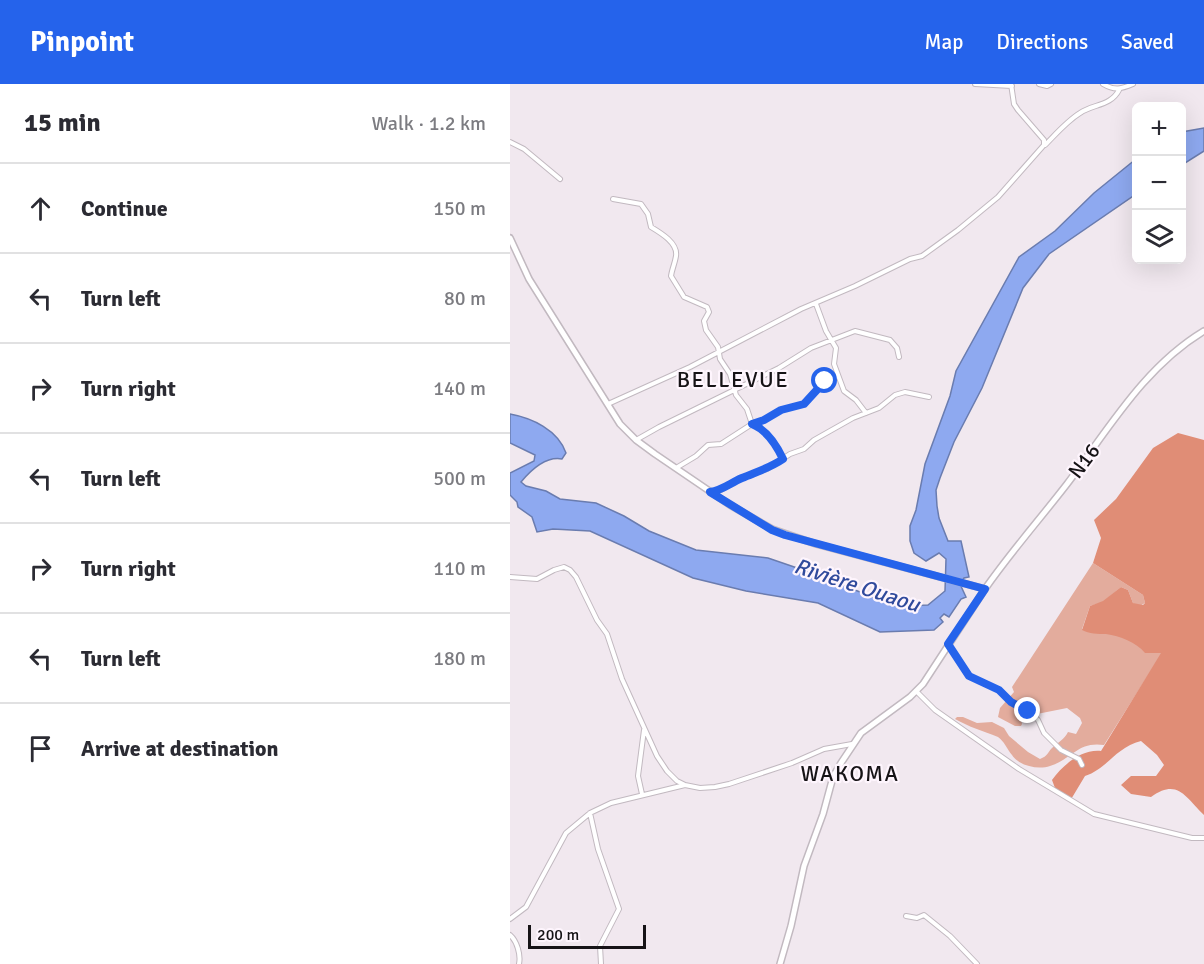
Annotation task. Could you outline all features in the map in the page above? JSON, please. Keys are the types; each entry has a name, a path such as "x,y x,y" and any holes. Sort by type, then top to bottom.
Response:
{"main road":[{"path":"510,238 529,279 587,374 620,424 636,440 710,492 772,530 985,589"},
{"name":"N16","path":"780,964 804,866 823,814 833,777 852,744 869,726 916,691 985,589 1084,462 1134,393 1181,346 1204,331"}],"street":[{"path":"975,84 1012,85 1014,105 1044,140 1044,146"},
{"path":"1039,84 1047,86 1051,84"},
{"path":"1103,84 1111,89 1119,90 1133,84"},
{"path":"608,404 718,353 747,338 755,331 801,309 910,259 922,256 998,197 1044,146 1080,112 1105,104 1119,90"},
{"path":"510,142 524,149 560,179"},
{"path":"613,199 641,204 648,214 651,227 662,233 674,245 677,254 671,276 684,297 707,307 709,312 704,321 706,330 718,347 718,353 730,374 734,390 747,409 752,424"},
{"path":"816,304 836,348 834,364 844,391 856,400 866,413"},
{"path":"636,440 779,368 811,348 855,331 890,340 897,348 899,357"},
{"path":"676,468 696,456 708,445 721,444 752,424 781,410 804,404 825,381 838,376"},
{"path":"710,492 721,490 739,479 767,469 853,418 879,408 895,395 905,392 929,397"},
{"path":"752,424 761,427 768,434 783,459"},
{"path":"510,577 537,579 564,567 576,577 597,620 607,634 622,679 657,756 667,771 685,785"},
{"path":"948,644 969,676 999,690 1011,702 1028,711 1038,720 1050,740 1061,750 1079,759 1082,765"},
{"path":"916,691 935,710 1010,763 1094,814 1192,838 1204,838"},
{"path":"642,794 638,776 645,728"},
{"path":"510,919 526,908 566,833 590,813 611,803 685,785 715,787 729,784 792,763 824,748 852,744"},
{"path":"590,813 598,849 619,909 600,946 601,964"},
{"path":"906,916 917,918 924,915 950,936 977,964"},
{"path":"510,935 516,940 519,964"}],"shaded area":[{"path":"1178,433 1204,440 1204,815 1181,792 1168,789 1151,797 1131,794 1121,785 1131,776 1156,776 1164,765 1157,755 1141,741 1125,748 1093,773 1085,776 1070,801 1055,788 1052,780 1073,759 1086,753 1101,751 1161,653 1145,653 1122,638 1082,630 1090,606 1103,601 1121,587 1128,590 1133,603 1143,605 1145,603 1143,595 1093,563 1101,538 1094,520 1116,499 1153,448"},
{"path":"1093,563 1143,595 1145,603 1138,607 1133,603 1128,590 1121,587 1103,602 1090,606 1082,629 1113,633 1162,653 1104,745 1095,744 1081,748 1050,766 1040,768 1029,766 1015,759 998,737 955,719 963,717 977,723 992,722 1004,728 1009,736 1040,759 1046,756 1068,732 1076,734 1082,723 1080,718 1067,708 1037,714 1020,708 1021,726 1015,726 998,717 1000,708 1014,692 1012,687"}],"water":[{"path":"1204,128 1204,151 1186,162 1186,156 1186,131"},
{"path":"1132,162 1132,197 1049,254 1023,288 982,388 954,442 936,490 937,506 948,541 961,541 969,577 964,578 960,584 966,597 961,599 949,617 944,614 940,618 943,622 934,630 880,632 818,603 746,591 693,578 590,531 553,529 537,532 532,517 518,507 517,502 510,495 510,473 534,461 535,455 510,443 510,414 543,426 557,438 566,453 562,459 550,460 534,469 521,482 526,486 546,491 560,499 596,503 649,531 696,550 768,558 896,606 928,605 945,591 946,559 939,553 926,561 914,553 910,541 910,526 916,510 925,464 950,396 956,371 1019,257 1055,231 1094,193"}],"district":[{"name":"BELLEVUE","path":"733,379"},
{"name":"WAKOMA","path":"850,773"}],"route":[{"path":"825,381 804,404 781,410 752,424 761,427 768,434 783,459 721,490 710,492 772,530 785,535 985,589 948,644 969,676 999,690 1011,702 1028,711"}],"water label":[{"name":"Rivière Ouaou","path":"857,585"}]}
